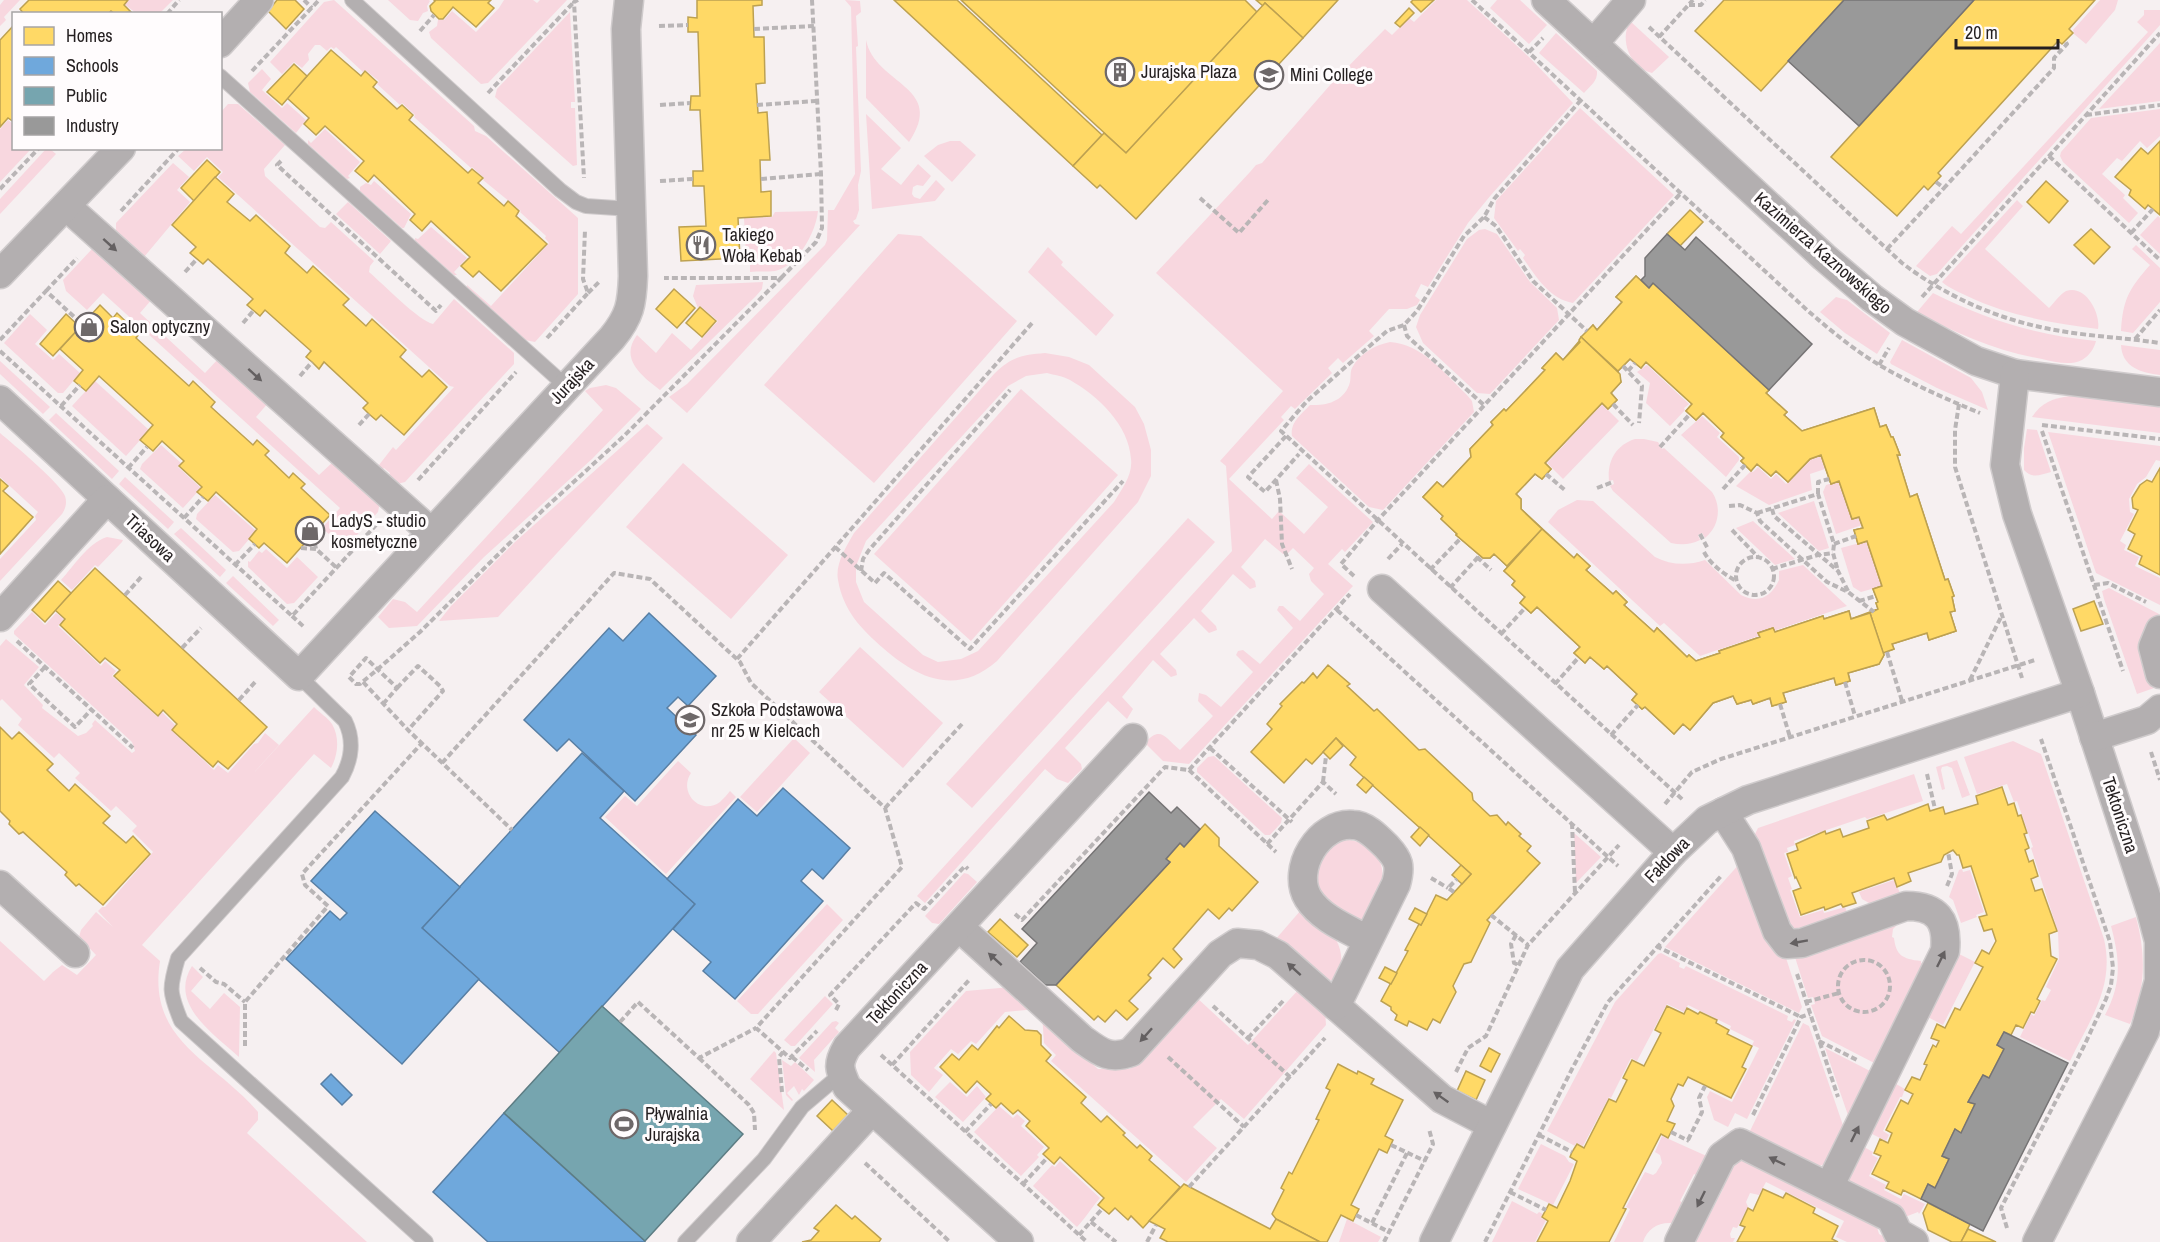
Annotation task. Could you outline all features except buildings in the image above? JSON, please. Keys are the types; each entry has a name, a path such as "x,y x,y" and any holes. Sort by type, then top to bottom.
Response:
{"street":[{"path":"222,41 259,0"},
{"name":"Jurajska","path":"299,676 612,338 628,315 632,302 633,276 626,29 629,0"},
{"name":"Kazimierza Kaznowskiego","path":"1546,0 1872,298 1905,322 1976,361 2015,374 2160,392"},
{"path":"1594,43 1628,3"},
{"path":"0,274 119,150"},
{"path":"66,206 431,532"},
{"name":"Tektoniczna","path":"2015,374 2005,465 2017,514 2080,693 2159,941 2159,981 2145,1031 2037,1242"},
{"name":"Triasowa","path":"0,400 299,676"},
{"path":"8,628 107,499"},
{"path":"1366,586 1673,852"},
{"path":"2156,617 2153,647 2160,674"},
{"name":"Fałdowa","path":"1434,1242 1570,969 1673,852 1715,816 1748,800 2080,693"},
{"path":"2094,737 2151,716"},
{"name":"Tektoniczna","path":"842,1074 840,1060 847,1047 1133,738"},
{"path":"1715,816 1743,842 1778,931 1787,944 1802,943 1906,906 1918,906 1935,911 1946,934 1945,951 1829,1187"},
{"path":"1341,1010 1368,940 1400,870 1395,856 1370,831 1354,825 1340,826 1316,843 1308,855 1304,884 1308,898 1333,921 1368,940"},
{"path":"0,885 75,953"},
{"path":"958,927 1082,1039 1100,1052 1118,1056 1131,1052 1220,954 1237,943 1258,945 1278,955 1442,1099 1492,1125"},
{"path":"842,1074 847,1087 1019,1242"},
{"path":"751,1242 872,1110"},
{"path":"1679,1242 1722,1156 1740,1143 1891,1218 1898,1233 1914,1242"}],"lane":[{"path":"352,0 560,190 576,202 586,206 631,209"},
{"path":"222,78 567,387"},
{"path":"299,676 345,721 351,735 347,768 342,777 178,958 172,977 171,997 181,1021 426,1242"},
{"path":"685,1242 764,1159 802,1107 842,1074"}],"path":[{"path":"169,12 179,0"},
{"path":"304,0 312,8"},
{"path":"235,90 319,0"},
{"path":"397,688 378,669 365,658 349,675 356,684 363,682 378,669 420,632 543,510 625,435 816,242 820,233 821,174 812,0"},
{"path":"1472,0 1840,338 1879,365 1922,388 1989,417"},
{"path":"1659,37 1693,0"},
{"path":"1688,5 1701,4 1705,0"},
{"path":"0,351 292,616 588,293 583,279 586,206 576,1"},
{"path":"486,95 576,1"},
{"path":"1628,3 1659,37 1902,263 1933,284 1981,308 2040,327 2160,343"},
{"path":"418,33 434,15"},
{"path":"652,26 688,24"},
{"path":"754,29 814,26"},
{"path":"1920,299 2159,37"},
{"path":"1887,249 2054,68 2054,58 2067,44 2065,41"},
{"path":"1581,100 1494,199 1484,217 1464,236 1417,311 1404,325 1387,331 1306,401 1281,431 1430,570 1675,792 1715,816"},
{"path":"757,105 816,101"},
{"path":"656,105 690,103"},
{"path":"2086,115 2160,105"},
{"path":"0,189 37,150"},
{"path":"2049,156 2160,260"},
{"path":"277,165 435,311"},
{"path":"761,179 821,174"},
{"path":"651,182 693,179"},
{"path":"1936,182 1944,188"},
{"path":"1189,770 1337,610 1366,586 1341,564 1377,521 1681,193"},
{"path":"1200,198 1239,233 1268,200"},
{"path":"2131,233 2153,209"},
{"path":"1484,217 1496,226 1533,281 1587,331"},
{"path":"1517,257 1523,253"},
{"path":"750,278 782,278"},
{"path":"0,340 46,291 82,324"},
{"path":"2134,339 2160,310"},
{"path":"737,659 1034,322"},
{"path":"1404,325 1407,336 1485,406"},
{"path":"1628,371 1635,363"},
{"path":"1623,366 1642,386 1639,423"},
{"path":"61,406 80,385"},
{"path":"861,571 863,559 869,550 1010,390"},
{"path":"1613,404 1633,425"},
{"path":"1959,404 1955,430 1955,467 2001,616 2024,681"},
{"path":"1660,447 1690,414"},
{"path":"2032,424 2160,439"},
{"path":"2040,425 2094,585 2151,716 2160,780"},
{"path":"1286,436 1248,477 1265,492 1299,454"},
{"path":"128,468 147,447"},
{"path":"1724,489 1745,465"},
{"path":"1546,474 1566,491"},
{"path":"1828,479 1818,482 1818,494 1834,543 1833,553 1838,571 1848,592"},
{"path":"1276,480 1280,499 1282,544 1292,569"},
{"path":"835,547 875,583 884,573 970,649 1123,481"},
{"path":"1596,488 1613,482"},
{"path":"1729,506 1740,505 1757,513 1818,494"},
{"path":"184,518 203,497"},
{"path":"1772,509 1774,516 1838,571"},
{"path":"1757,513 1760,521 1827,582 1848,592 1874,612"},
{"path":"1700,534 1708,560 1736,581 1742,591 1761,595 1771,587 1774,575 1772,569 1769,563 1759,557 1732,530"},
{"path":"313,534 316,549 337,568"},
{"path":"1834,543 1856,537"},
{"path":"1430,570 1460,539"},
{"path":"235,565 255,543"},
{"path":"301,548 316,549"},
{"path":"1772,569 1818,555 1833,553"},
{"path":"1450,588 1479,556 1491,570"},
{"path":"1736,581 1737,568 1741,563 1746,559 1759,557"},
{"path":"125,595 147,571"},
{"path":"442,763 614,573 650,579 737,659 751,683 885,808 902,867 756,1028 699,1058"},
{"path":"2094,585 2108,583 2156,617"},
{"path":"1859,601 1876,596"},
{"path":"1501,634 1526,608"},
{"path":"1337,610 1641,887"},
{"path":"1969,681 2001,616"},
{"path":"182,648 204,624"},
{"path":"8,628 45,667 133,748"},
{"path":"1887,651 1902,701"},
{"path":"1661,808 1692,772 1721,759 2066,651"},
{"path":"1555,684 1579,657"},
{"path":"383,704 418,666 440,686 443,691 408,730"},
{"path":"45,667 29,684 75,728 91,710"},
{"path":"238,700 261,676"},
{"path":"363,682 408,730 512,830"},
{"path":"1845,682 1855,716"},
{"path":"1780,704 1790,737"},
{"path":"1611,735 1638,705"},
{"path":"885,808 962,724"},
{"path":"2008,1231 2001,1208 2106,999 2113,968 2110,942 2040,736"},
{"path":"244,1047 244,1002 328,906 305,885 302,874 422,743"},
{"path":"1210,748 1316,843"},
{"path":"1323,783 1326,756"},
{"path":"1925,764 1935,809"},
{"path":"834,1012 839,1004 830,995 916,903 924,909 965,866 1022,920 1165,767 1189,770 1282,857"},
{"path":"1572,823 1575,893"},
{"path":"1384,1242 1433,1144 1428,1127 1467,1048 1486,1036 1528,945 1622,841"},
{"path":"1485,1242 1608,1002 1656,946 1736,860 1743,842"},
{"path":"1455,892 1448,888 1457,879"},
{"path":"1491,915 1528,945"},
{"path":"1516,935 1511,944 1514,963 1519,965"},
{"path":"1787,944 1849,1130 1855,1134"},
{"path":"1656,946 1801,1017 1810,1014"},
{"path":"183,953 216,982 224,984 244,1002"},
{"path":"892,1065 991,956"},
{"path":"1858,960 1874,961 1882,966 1890,981 1887,998 1875,1010 1857,1011 1849,1007 1839,993 1839,976 1850,963 1858,960"},
{"path":"1248,1038 1304,978"},
{"path":"1191,986 1290,1077"},
{"path":"1806,1002 1839,993"},
{"path":"620,1022 638,1002 749,1105 755,1120 753,1136"},
{"path":"1189,1187 1290,1077 1341,1010"},
{"path":"1740,1143 1801,1017"},
{"path":"756,1028 790,1059 820,1027"},
{"path":"1145,1036 1244,1127"},
{"path":"1819,1041 1885,1073"},
{"path":"877,1051 1086,1242"},
{"path":"1688,1140 1702,1112 1699,1098 1705,1086"},
{"path":"965,1132 991,1104"},
{"path":"1539,1135 1572,1152"},
{"path":"842,1142 950,1242"},
{"path":"1391,1145 1425,1161"},
{"path":"1372,1223 1407,1152"},
{"path":"1023,1184 1047,1158"},
{"path":"1510,1192 1546,1210"},
{"path":"1079,1235 1102,1209"},
{"path":"1356,1215 1389,1232"},
{"path":"1091,1221 1116,1242"},
{"path":"1147,1242 1156,1225"}],"shaded area":[{"path":"4,0 20,0 4,17 6,20 0,26 0,5"},
{"path":"129,0 173,0 161,12 135,12 124,4"},
{"path":"334,0 474,126 475,131 486,136 578,218 578,294 535,342 525,340 467,285 491,306 549,243 546,236 521,211 414,117 415,115 402,103 400,105 377,84 379,81 365,70 363,72 336,47 334,49 331,47 327,51 320,45 315,45 308,54 309,60 302,68 294,62 282,74 270,62 324,2"},
{"path":"388,0 430,1 427,6 428,11 423,13 418,21 410,20"},
{"path":"504,0 533,0 537,3 540,0 567,0 488,83 481,84 431,38 429,32 437,26 438,20 444,20 452,11 476,32"},
{"path":"845,0 860,1 861,12 856,16 858,46 856,47 861,171 858,185 859,210 853,221 860,225 687,413 669,397 687,384 825,245 828,210 834,210 855,174 851,7"},
{"path":"1436,0 1467,0 1530,58 1573,103 1468,223 1428,287 1421,284 1415,296 1420,300 1417,305 1407,309 1389,309 1369,331 1374,336 1343,363 1338,358 1328,368 1332,373 1295,409 1291,406 1281,417 1284,420 1229,479 1272,519 1279,511 1304,534 1328,507 1296,478 1309,464 1373,522 1345,552 1342,549 1328,564 1353,586 1189,764 1163,761 1145,743 1159,734 1180,750 1213,716 1198,701 1199,693 1206,695 1221,707 1253,672 1236,655 1238,651 1243,650 1260,664 1293,628 1277,610 1279,606 1283,606 1300,621 1324,594 1311,581 1309,574 1314,568 1293,548 1287,554 1283,554 1265,539 1241,567 1255,581 1256,587 1250,589 1233,574 1201,611 1216,626 1217,630 1209,633 1194,618 1160,654 1176,670 1177,675 1171,677 1153,660 1122,697 1133,709 1127,719 1108,701 1065,748 1081,764 1082,769 1068,783 1057,779 1045,769 925,903 917,896 1232,551 1226,466 1220,461 1283,391 1156,273 1256,165 1262,163 1331,84 1385,29 1392,35 1409,18 1414,22"},
{"path":"1497,0 1520,0 1547,25 1529,44 1490,8"},
{"path":"2100,0 2118,0 2115,10 2086,44 2074,34 2073,30"},
{"path":"2144,10 2160,10 2160,25 1937,274 1930,276 1916,266 1952,226 1961,234 2148,32 2137,22 2144,15"},
{"path":"570,12 575,102 571,102 571,108 575,108 577,165 573,166 495,97 497,89"},
{"path":"1630,21 1669,57 1652,73 1638,65 1629,52 1626,36"},
{"path":"1556,33 1597,71 1595,81 1584,93 1539,53"},
{"path":"866,40 872,55 914,97 920,109 918,123 909,142 866,98"},
{"path":"2160,43 2160,101 2099,109"},
{"path":"262,69 271,79 262,90 282,108 287,103 306,120 296,133 250,92 248,83"},
{"path":"228,104 238,104 285,145 264,169 265,176 320,227 325,228 331,222 374,261 369,272 419,316 433,324 454,299 514,353 514,364 405,482 397,484 388,477 390,473 384,468 381,471 377,465 393,447 396,450 454,387 450,386 218,177 223,172 207,157 194,171 178,156 185,150 222,150 222,111"},
{"path":"1580,108 1674,195 1573,303 1557,297 1544,286 1523,258 1525,255 1520,249 1518,251 1494,218 1496,201"},
{"path":"2160,109 2160,136 2147,148 2140,141 2122,161 2117,158 2102,174 2125,195 2123,198 2138,213 2129,223 2063,162 2061,152 2091,118"},
{"path":"866,114 901,148 881,169 901,185 918,164 931,176 923,186 913,187 912,194 920,199 936,180 945,189 935,201 872,209"},
{"path":"8,120 12,123 12,150 30,150 0,182 0,129"},
{"path":"325,129 360,162 348,176 350,178 347,179 308,144 308,140 311,143"},
{"path":"960,141 976,155 952,182 924,156 938,145"},
{"path":"45,150 51,150 56,154 0,214 0,199"},
{"path":"173,163 189,177 177,190 190,202 144,257 116,231 116,223"},
{"path":"374,181 411,214 404,228 360,191 360,187 366,183 371,185"},
{"path":"2017,200 2023,206 1985,249 2049,308 2066,291 2073,290 2086,296 2097,316 2098,329 2015,314 1983,303 1942,282"},
{"path":"348,202 391,241 380,254 336,214"},
{"path":"818,211 810,238 791,262 775,271 750,272 750,259 746,255 744,218 772,217 775,212"},
{"path":"2158,216 2160,218 2160,254 2140,235"},
{"path":"431,227 467,258 454,272 457,275 454,275 415,241 415,238 418,239"},
{"path":"1485,229 1497,234 1530,282 1557,308 1559,320 1490,394 1477,393 1423,343 1416,327 1420,315 1467,239 1479,230"},
{"path":"898,234 921,236 1017,321 874,483 764,385"},
{"path":"2136,245 2160,268 2160,302 2133,333 2121,331 2123,311 2132,288 2150,265 2132,249"},
{"path":"1048,247 1063,262 1061,265 1114,315 1096,336 1028,272"},
{"path":"98,248 153,298 140,313 205,373 219,358 269,402 256,417 319,475 334,461 380,502 378,512 345,548 322,528 340,508 103,293 87,310 66,291 63,280 92,249"},
{"path":"763,282 762,289 756,296 660,390 635,366 630,352 637,335 656,353 672,333 691,350 718,321 700,306 698,308 693,296 696,285"},
{"path":"1933,293 2012,325 2053,335 2096,341 2091,352 2077,362 2057,362 2025,356 1947,328 1917,312"},
{"path":"1836,297 1847,300 1890,333 1877,354 1845,333 1820,312"},
{"path":"30,314 47,330 35,344 53,360 59,354 80,373 63,393 58,393 4,343"},
{"path":"1902,340 1971,378 1982,392 1988,410 1937,388 1891,364"},
{"path":"1390,342 1412,348 1432,361 1472,401 1474,412 1383,510 1369,507 1292,436 1292,431 1297,419 1310,405 1329,403 1344,394 1350,382 1352,368 1363,354"},
{"path":"2121,345 2160,350 2160,375 2134,368 2125,359"},
{"path":"1045,353 1069,357 1089,365 1135,407 1144,424 1151,450 1151,476 1138,502 997,661 982,672 967,678 938,679 924,675 896,659 867,634 854,618 840,591 837,574 840,562 854,533 994,374 1012,360","holes":["1047,373 1067,379 1091,394 1118,423 1129,446 1131,459 1129,476 1114,502 978,651 961,659 938,662 923,655 864,602 856,582 856,566 866,541 1008,386 1026,376"]},
{"path":"0,361 50,407 43,414 0,374"},
{"path":"1647,365 1689,404 1670,426 1646,403 1650,383 1637,372"},
{"path":"95,381 149,430 126,456 72,406"},
{"path":"606,385 616,388 641,409 592,459 484,557 417,626 389,628 378,617 393,599 405,602 417,612 603,410 585,391"},
{"path":"1021,389 1118,475 971,641 874,554"},
{"path":"2070,396 2160,407 2160,433 2032,417 2048,402"},
{"path":"1602,404 1619,421 1563,479 1547,463"},
{"path":"56,413 119,471 112,479 49,420"},
{"path":"1702,416 1720,433 1717,437 1739,457 1726,477 1681,435"},
{"path":"647,424 663,438 498,617 439,621 515,542"},
{"path":"2027,429 2037,430 2051,472 2033,475 2024,470"},
{"path":"2048,432 2160,446 2160,461 2156,460 2146,477 2137,484 2129,499 2130,512 2134,514 2120,541 2126,545 2124,550 2139,557 2135,566 2160,578 2160,605 2096,573"},
{"path":"0,433 55,482 65,496 66,503 62,514 0,581 0,559 36,520 35,516 38,512 0,477"},
{"path":"1635,439 1658,442 1662,449 1664,448 1712,492 1717,504 1718,516 1716,523 1705,538 1702,533 1698,535 1700,540 1693,543 1671,543 1613,491 1610,486 1614,484 1613,480 1609,481 1611,461 1623,445"},
{"path":"161,445 181,463 178,467 201,488 183,508 140,469"},
{"path":"1821,455 1825,469 1810,474 1812,490 1769,505 1736,486 1758,467 1771,479 1776,474 1786,484 1811,459"},
{"path":"683,463 788,555 731,619 626,527"},
{"path":"125,477 174,522 168,529 119,484"},
{"path":"1839,481 1852,519 1859,517 1862,525 1836,534 1823,492 1826,485"},
{"path":"215,495 256,531 239,551 233,552 196,519 197,514"},
{"path":"1577,500 1593,501 1655,557 1679,564 1705,560 1741,595 1747,598 1759,599 1768,595 1779,580 1779,571 1803,565 1847,606 1700,656 1664,623 1660,626 1548,522 1558,510"},
{"path":"1814,501 1829,548 1819,551 1778,513"},
{"path":"1188,518 1215,542 972,808 946,784"},
{"path":"1753,521 1795,559 1775,565 1736,528"},
{"path":"181,528 226,570 220,577 174,534"},
{"path":"107,537 123,540 72,590 61,580 94,544"},
{"path":"1867,541 1882,586 1861,592 1853,587 1841,548"},
{"path":"266,549 287,568 297,557 318,577 294,603 287,604 248,567 248,561 250,562 259,551 262,553"},
{"path":"233,576 279,620 273,626 226,583"},
{"path":"2109,588 2159,614 2146,641 2157,687 2137,694 2104,599 2102,591"},
{"path":"32,612 45,625 56,613 64,619 58,626 101,666 105,661 116,671 112,676 158,717 162,712 175,725 171,730 214,770 218,765 228,773 265,733 279,745 221,809 314,707 332,724 337,746 331,768 314,754 142,945 160,961 159,989 164,1011 174,1031 204,1063 241,1094 258,1112 258,1120 247,1133 367,1242 0,1242 0,941 44,981 62,965 77,975 96,955 79,937 81,930 96,912 113,927 98,911 105,907 153,852 132,831 137,826 116,806 111,811 75,778 80,773 59,753 54,758 18,725 22,719 2,699 0,701 0,646 6,639 39,667 24,685 43,705 42,708 78,736 86,733 95,720 132,753 135,751 132,742 14,634 14,631"},
{"path":"860,647 943,723 903,768 819,692"},
{"path":"794,738 810,753 757,812 740,797"},
{"path":"2013,741 2041,754 2104,939 2107,956 2103,988 2099,1002 2070,1061 2020,1037 2031,1014 2034,1016 2042,1000 2045,1001 2051,990 2046,987 2059,959 2058,932 2017,801 2014,802 2007,784 1977,794 1964,757"},
{"path":"1214,756 1282,818 1281,823 1270,835 1265,835 1197,772 1197,768 1208,757"},
{"path":"1957,760 1970,795 1962,798 1952,768 1942,767 1945,789 1942,790 1936,767"},
{"path":"678,761 691,773 687,788 693,800 699,804 712,806 720,802 730,791 736,797 666,874 605,817 625,796 637,806"},
{"path":"1914,774 1923,801 1867,819 1865,817 1794,841 1795,845 1787,848 1788,852 1784,853 1792,876 1788,878 1792,889 1790,890 1800,917 1823,910 1824,913 1845,907 1850,920 1792,932 1753,838 1758,828"},
{"path":"1574,833 1601,857 1576,883"},
{"path":"1348,840 1362,843 1370,849 1379,860 1382,869 1381,886 1366,922 1336,906 1320,892 1315,883 1315,873 1324,853 1334,844"},
{"path":"1741,862 1785,955 1802,1007 1799,1013 1665,947"},
{"path":"1962,869 1963,872 1970,870 1984,912 1961,923 1953,900 1949,897 1959,870"},
{"path":"964,873 977,882 939,924 932,923 925,916"},
{"path":"1894,880 1902,897 1881,910 1862,899 1859,892"},
{"path":"827,904 843,920 758,1014 751,1014 737,1001"},
{"path":"1301,910 1334,936 1337,942 1341,953 1341,964 1332,980 1326,981 1275,940"},
{"path":"2136,917 2142,944 2143,971 2139,998 2130,1024 2105,1015 2111,1003 2118,971 2111,926"},
{"path":"1890,922 1896,926 1892,937 1901,955 1921,961 1921,963 1929,961 1880,1066 1822,1036 1811,1005 1815,1004 1813,997 1808,998 1794,954 1851,941 1850,935"},
{"path":"1661,953 1680,963 1679,967 1684,969 1686,966 1788,1016 1787,1020 1792,1022 1796,1020 1747,1119 1735,1113 1728,1127 1714,1120 1707,1097 1710,1091 1732,1102 1759,1048 1752,1045 1754,1041 1730,1029 1731,1026 1688,1005 1684,1012 1667,1004 1637,1061 1631,1058 1583,1146 1576,1143 1575,1146 1547,1131 1615,1002"},
{"path":"1959,954 1975,962 1943,1025 1922,1014 1951,956"},
{"path":"192,966 203,977 191,991 210,1009 224,993 240,1007 239,1057 207,1028 190,1005 186,993 186,980"},
{"path":"1011,987 1036,1009 1005,1012 976,1044 971,1041 958,1054 951,1049 934,1068 943,1075 929,1092 911,1075 910,1052 966,991"},
{"path":"1299,989 1325,1010 1326,1025 1244,1119 1221,1099 1193,1127 1217,1148 1186,1182 1051,1061 1056,1055 1044,1043 1042,1014 1098,1069 1130,1069 1196,997 1248,1045"},
{"path":"825,996 833,1004 795,1046 791,1046 784,1040"},
{"path":"832,1022 839,1023 835,1028 839,1032 814,1060 815,1072 799,1058"},
{"path":"1803,1023 1809,1026 1846,1134 1828,1163 1813,1168 1747,1137"},
{"path":"1825,1048 1876,1074 1851,1124"},
{"path":"774,1051 776,1053 784,1110 750,1079"},
{"path":"782,1060 791,1066 795,1062 814,1080 804,1091 802,1089 799,1095 794,1086 787,1093 792,1101 786,1095"},
{"path":"1889,1080 1905,1089 1883,1131 1889,1135 1886,1141 1864,1130"},
{"path":"950,1082 967,1097 977,1086 986,1097 963,1122 935,1097"},
{"path":"999,1106 1013,1118 1017,1114 1025,1121 1021,1126 1044,1147 1037,1155 1039,1157 1021,1176 974,1132"},
{"path":"1662,1136 1711,1158 1702,1178 1694,1174 1680,1201 1688,1206 1672,1225 1672,1223 1667,1223 1654,1227 1647,1233 1643,1242 1614,1242 1630,1209 1626,1207 1645,1172 1653,1175 1662,1163 1660,1155 1655,1152"},
{"path":"1857,1143 1873,1152 1872,1155 1878,1158 1869,1176 1886,1185 1884,1190 1901,1199 1904,1194 1925,1204 1919,1214 1918,1212 1905,1217 1850,1184 1847,1176"},
{"path":"1541,1144 1565,1156 1569,1162 1574,1164 1553,1205 1518,1189"},
{"path":"1740,1158 1874,1217 1879,1234 1894,1242 1847,1242 1836,1237 1844,1221 1766,1182 1759,1195 1750,1193 1746,1202 1748,1207 1737,1228 1733,1227 1730,1234 1731,1238 1735,1238 1733,1242 1695,1242 1701,1213 1709,1216 1723,1189 1715,1184"},
{"path":"1060,1161 1100,1198 1077,1227 1033,1186 1052,1165 1055,1167"},
{"path":"1512,1201 1537,1214 1539,1212 1543,1214 1541,1218 1546,1220 1535,1242 1492,1242"},
{"path":"1347,1219 1381,1237 1378,1242 1339,1242"}],"place":[{"name":"Jurajska Plaza","path":"1120,72"},
{"name":"Mini College","path":"1269,75"},
{"name":"Takiego Woła Kebab","path":"701,245"},
{"name":"Salon optyczny","path":"89,327"},
{"name":"LadyS - studio kosmetyczne","path":"310,531"},
{"name":"Szkoła Podstawowa nr 25 w Kielcach","path":"690,720"},
{"name":"Pływalnia Jurajska","path":"624,1124"}]}
